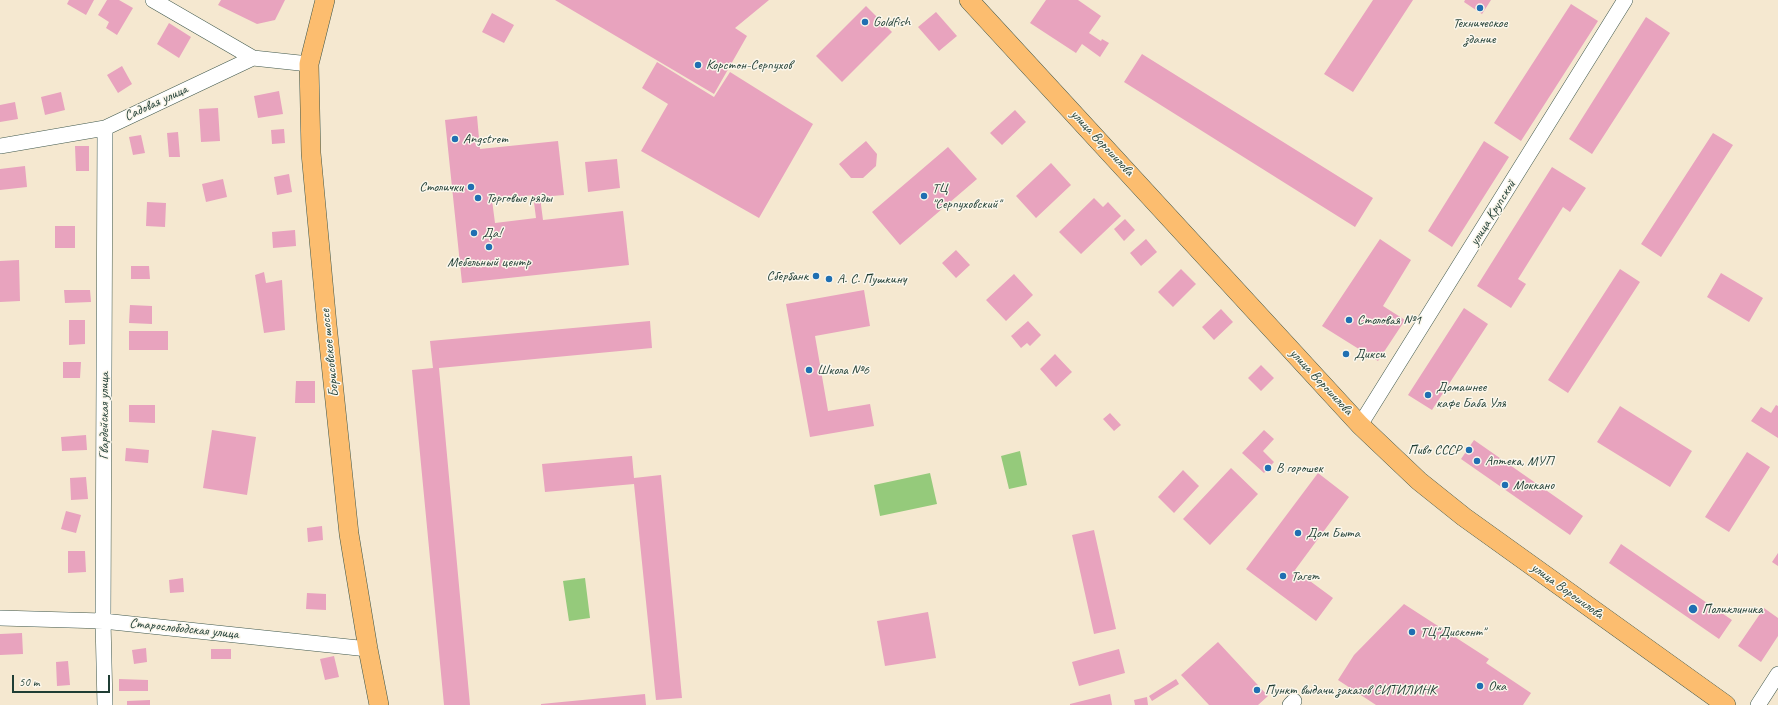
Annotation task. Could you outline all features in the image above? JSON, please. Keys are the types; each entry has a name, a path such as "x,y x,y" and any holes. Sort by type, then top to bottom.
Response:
{"main road":[{"name":"Борисовское шоссе","path":"325,0 309,64 308,82 311,153 327,325 350,534 368,649 379,705"},
{"name":"улица Ворошилова","path":"969,0 1360,425 1419,481 1464,517 1726,705"}],"street":[{"path":"153,0 253,58 309,64"},
{"name":"улица Крупской","path":"1360,425 1624,0"},
{"name":"Садовая улица","path":"0,146 105,128 253,58"},
{"name":"Гвардейская улица","path":"105,128 103,621 105,705"},
{"name":"Старослободская улица","path":"0,618 103,621 368,649"},
{"path":"1758,705 1778,674"}],"green space":[{"path":"1020,451 1027,485 1009,489 1001,456"},
{"path":"930,473 937,504 880,516 874,485"},
{"path":"585,578 590,618 569,621 563,581"}],"building":[{"path":"69,0 94,0 86,15 67,4"},
{"path":"107,0 119,0 133,8 117,35 106,28 109,22 98,15"},
{"path":"221,0 285,0 275,20 257,24 218,5"},
{"name":"Корстон-Серпухов","path":"555,0 769,0 735,28 747,36 714,94"},
{"path":"1046,0 1078,0 1101,16 1089,33 1101,41 1102,39 1109,43 1100,57 1082,44 1076,53 1030,23"},
{"path":"1373,0 1413,0 1353,92 1324,74"},
{"name":"Техническое здание","path":"1465,0 1491,0 1482,14 1464,2"},
{"path":"1571,4 1598,21 1521,141 1494,123"},
{"path":"866,6 892,32 842,82 816,56"},
{"path":"936,12 957,36 939,51 918,27"},
{"path":"492,13 514,25 504,43 482,32"},
{"path":"1646,17 1670,33 1592,154 1569,139"},
{"path":"169,23 191,37 179,58 157,44"},
{"path":"1142,54 1373,198 1355,227 1124,82"},
{"path":"657,62 714,97 730,72 813,124 759,218 641,151 668,104 642,88"},
{"path":"122,66 132,84 118,93 107,75"},
{"path":"279,91 283,114 258,118 254,96"},
{"path":"61,92 65,110 45,115 41,97"},
{"path":"15,102 18,119 0,122 0,105"},
{"path":"218,108 220,141 201,142 199,109"},
{"path":"1015,110 1026,122 1002,145 990,133"},
{"name":"Торговые ряды","path":"477,116 480,149 558,141 564,195 540,197 543,220 623,211 629,265 462,283 445,120","holes":["533,195 536,218 495,223 492,200"]},
{"path":"284,129 285,143 272,144 271,130"},
{"path":"178,132 180,157 169,157 167,133"},
{"path":"1713,133 1733,145 1661,257 1641,244"},
{"path":"141,135 145,153 133,155 129,137"},
{"path":"866,141 877,154 876,166 863,178 851,178 839,164"},
{"path":"1484,141 1509,157 1452,247 1428,231"},
{"path":"75,146 89,146 89,171 76,171"},
{"name":"ТЦ \"Серпуховский\"","path":"948,147 977,179 900,245 872,212"},
{"path":"617,159 620,188 588,192 585,162"},
{"path":"1051,163 1071,185 1036,218 1016,196"},
{"path":"25,166 27,187 0,190 0,169"},
{"path":"1552,167 1586,188 1570,212 1563,207 1518,279 1526,284 1511,308 1477,286"},
{"path":"289,174 292,192 277,195 274,177"},
{"path":"223,179 227,197 206,202 202,184"},
{"path":"1094,198 1103,207 1108,202 1121,216 1081,254 1059,232"},
{"path":"147,202 166,203 165,227 146,226"},
{"path":"1125,219 1135,230 1124,241 1114,229"},
{"path":"55,226 75,226 75,248 55,248"},
{"path":"295,230 296,246 273,248 272,232"},
{"path":"1146,239 1157,252 1141,266 1130,253"},
{"path":"1380,239 1411,260 1383,306 1405,320 1378,361 1322,326"},
{"path":"956,250 970,265 956,278 942,263"},
{"path":"19,260 20,301 0,302 0,261"},
{"path":"131,266 149,266 150,279 131,279"},
{"path":"1181,269 1196,284 1173,307 1158,292"},
{"path":"1620,269 1640,282 1568,393 1548,380"},
{"path":"264,272 266,283 282,280 285,330 264,333 255,275"},
{"path":"1721,273 1763,298 1749,322 1707,297"},
{"path":"1014,274 1033,295 1006,321 986,300"},
{"path":"64,290 90,290 91,302 65,303"},
{"name":"Школа №6","path":"864,290 870,326 815,336 828,411 870,404 874,426 810,437 786,304"},
{"path":"130,305 152,306 152,324 129,323"},
{"path":"1464,308 1488,324 1432,410 1408,395"},
{"path":"1221,309 1233,322 1214,340 1202,327"},
{"path":"69,320 85,320 85,344 69,345"},
{"path":"650,321 652,348 439,368 470,705 444,705 412,370 433,368 430,341"},
{"path":"1028,321 1041,335 1030,346 1027,343 1021,348 1011,336"},
{"path":"129,331 168,331 168,350 129,350"},
{"path":"1055,354 1072,372 1056,387 1040,369"},
{"path":"63,362 81,362 80,378 63,378"},
{"path":"1261,365 1274,378 1261,391 1248,378"},
{"path":"296,381 315,381 315,403 295,403"},
{"path":"129,405 155,405 155,423 129,422"},
{"path":"1776,405 1778,406 1778,438 1751,421 1761,407 1771,413"},
{"path":"1620,406 1692,451 1670,487 1597,442"},
{"path":"1110,413 1121,425 1114,431 1103,419"},
{"path":"212,430 256,437 247,495 203,488"},
{"path":"1264,430 1274,439 1263,451 1274,462 1264,473 1242,453"},
{"path":"86,435 87,450 62,451 61,437"},
{"path":"1474,440 1583,516 1570,535 1461,459"},
{"path":"126,448 149,450 148,463 125,461"},
{"path":"1747,452 1770,467 1729,532 1705,517"},
{"path":"632,456 634,478 661,475 682,698 656,700 634,484 545,492 542,464"},
{"path":"1231,468 1258,494 1210,545 1183,519"},
{"path":"1183,470 1199,486 1174,513 1158,497"},
{"name":"Дом Быта","path":"1318,473 1349,497 1295,570 1333,598 1316,621 1246,569"},
{"path":"86,477 88,499 71,500 70,478"},
{"path":"66,511 81,515 76,533 61,529"},
{"path":"322,526 323,540 308,542 307,528"},
{"path":"1094,530 1116,629 1094,634 1072,535"},
{"path":"1621,544 1732,620 1719,639 1609,563"},
{"path":"68,551 85,551 86,572 68,573"},
{"path":"1778,553 1778,566 1772,562"},
{"path":"183,578 184,592 170,593 169,580"},
{"path":"307,593 326,594 326,610 306,609"},
{"name":"ТЦ\"Дисконт\"","path":"1404,604 1489,659 1486,663 1531,693 1523,705 1376,705 1338,680 1354,655"},
{"path":"1764,608 1778,618 1778,636 1761,662 1738,646"},
{"path":"928,612 936,658 885,666 877,621"},
{"path":"22,633 23,654 0,655 0,634"},
{"path":"1218,642 1268,696 1258,705 1209,705 1181,675"},
{"path":"146,648 147,662 134,664 132,650"},
{"path":"211,649 231,649 231,659 211,659"},
{"path":"1119,649 1125,673 1079,686 1072,662"},
{"path":"334,656 339,677 325,680 320,659"},
{"path":"68,661 70,685 57,686 56,662"},
{"path":"119,679 148,680 148,691 119,691"},
{"path":"1176,679 1179,684 1152,701 1149,696"},
{"path":"645,694 646,705 541,705 541,704"},
{"path":"1110,694 1112,705 1070,705 1070,704"},
{"path":"1147,697 1148,705 1135,705 1134,700"},
{"path":"150,700 150,705 127,705 127,701"}],"place":[{"name":"Техническое здание","path":"1480,8"},
{"name":"Goldfish","path":"865,22"},
{"name":"Корстон-Серпухов","path":"698,65"},
{"name":"Angstrem","path":"455,139"},
{"name":"Столички","path":"471,187"},
{"name":"ТЦ \"Серпуховский\"","path":"924,196"},
{"name":"Торговые ряды","path":"478,198"},
{"name":"Да!","path":"474,233"},
{"name":"Мебельный центр","path":"489,247"},
{"name":"Сбербанк","path":"816,276"},
{"name":"А. С. Пушкину","path":"829,279"},
{"name":"Столовая №1","path":"1349,320"},
{"name":"Дикси","path":"1346,354"},
{"name":"Школа №6","path":"809,370"},
{"name":"Домашнее кафе Баба Уля","path":"1428,395"},
{"name":"Пиво СССР","path":"1469,450"},
{"name":"Аптека, МУП","path":"1477,461"},
{"name":"В горошек","path":"1268,468"},
{"name":"Моккано","path":"1505,485"},
{"name":"Дом Быта","path":"1298,533"},
{"name":"Тагет","path":"1283,576"},
{"name":"Поликлиника","path":"1693,609"},
{"name":"ТЦ\"Дисконт\"","path":"1412,632"},
{"name":"Ока","path":"1480,686"},
{"name":"Пункт выдачи заказов СИТИЛИНК","path":"1257,690"}]}
